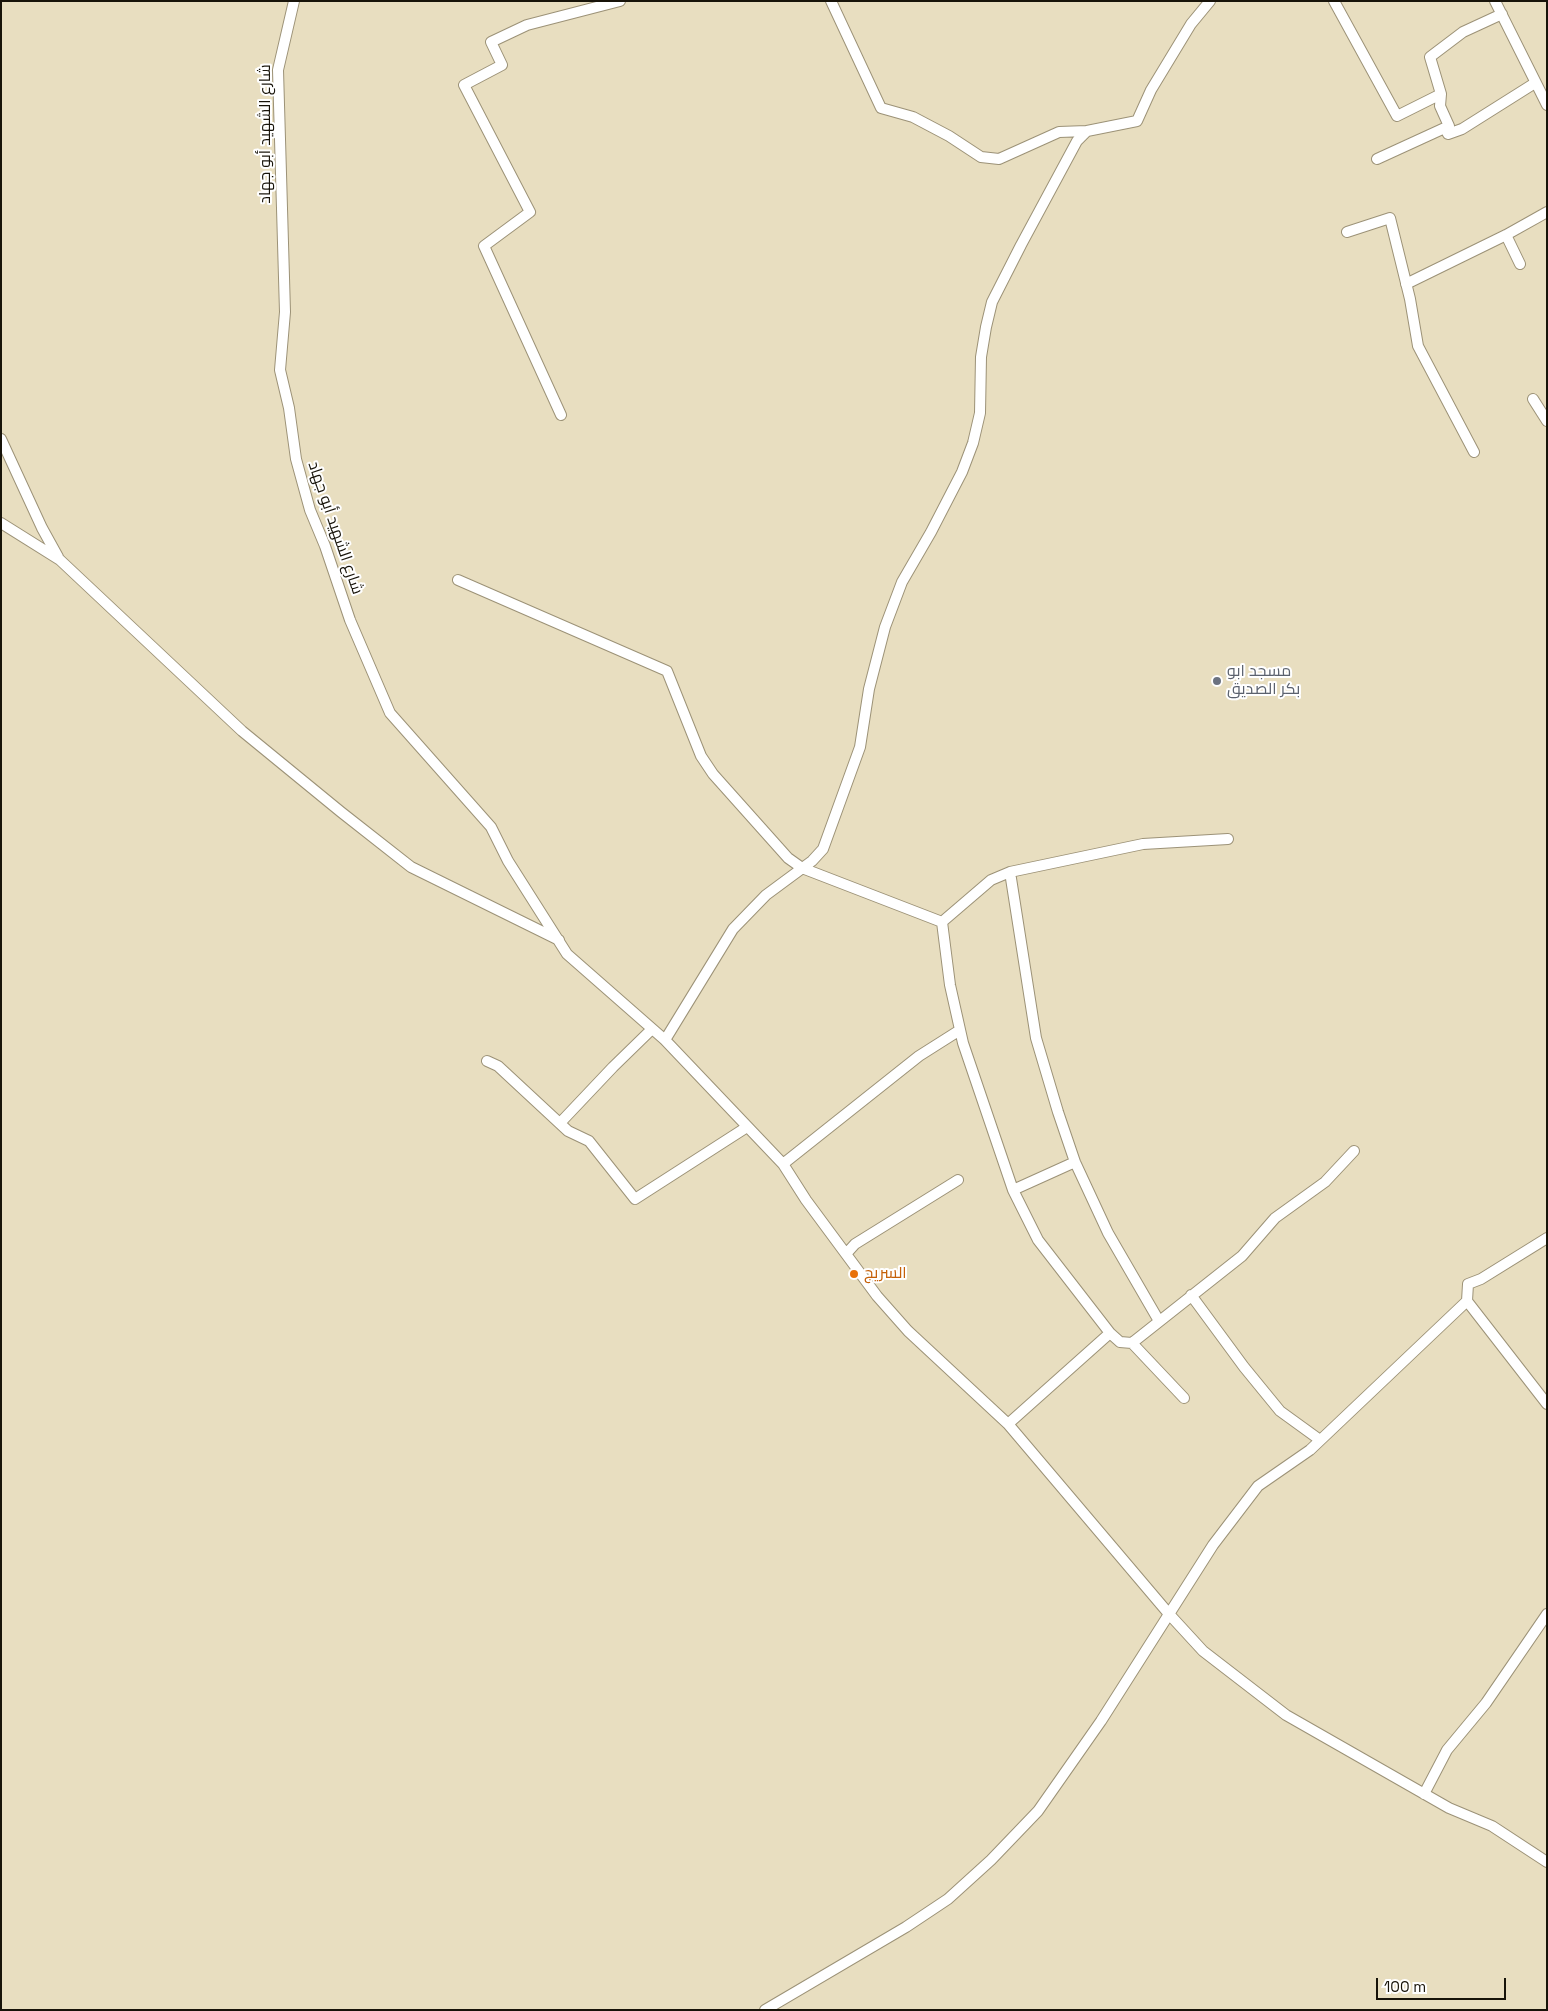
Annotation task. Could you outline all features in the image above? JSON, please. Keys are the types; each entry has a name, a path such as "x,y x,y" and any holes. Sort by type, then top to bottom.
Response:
{"street":[{"name":"شارع الشهيد أبو جهاد","path":"294,1 278,70 285,312 280,370 289,408 298,467 310,510 326,546 350,620 390,713 491,826 508,861 560,940 567,954 665,1040 783,1164 846,1254 908,1332 1008,1424 1169,1614 1203,1651 1286,1715 1448,1808 1492,1826 1547,1862"},
{"path":"566,15 574,1"},
{"path":"561,415 484,246 530,212 464,85 502,65 491,42 527,25 620,1"},
{"path":"832,1 880,108 913,116 981,157 999,158 1059,132 1087,131 1137,121 1151,90 1182,40 1210,1"},
{"path":"1334,1 1397,116 1441,94"},
{"path":"1495,1 1540,85 1547,105"},
{"path":"1377,159 1449,126 1440,106 1441,94 1430,56 1463,32 1502,14"},
{"path":"1445,128 1448,134 1462,129 1540,85"},
{"path":"665,1040 733,928 766,895 812,861 822,849 858,754 869,689 885,627 902,582 932,532 962,472 973,443 980,413 981,357 992,302 1077,141 1087,131"},
{"path":"1406,284 1506,235 1547,212"},
{"path":"1347,232 1390,218 1406,284 1418,346 1474,452"},
{"path":"1506,235 1520,264"},
{"path":"1533,399 1547,421"},
{"path":"1,439 42,528 60,560"},
{"path":"1,524 60,560 242,731 411,866 560,940"},
{"path":"458,580 667,671 701,756 713,774 788,858 802,868 942,922"},
{"path":"942,922 991,880 1010,872 1143,844 1228,839"},
{"path":"1010,872 1036,1038 1075,1162 1108,1233 1159,1321"},
{"path":"942,922 950,985 960,1030 988,1123 1013,1190 1038,1240 1110,1333 1120,1342 1132,1343 1184,1398"},
{"path":"560,1123 612,1067 652,1029"},
{"path":"783,1164 919,1056 960,1030"},
{"path":"487,1061 498,1066 568,1131 589,1141 635,1199 747,1127"},
{"path":"1132,1343 1242,1256 1275,1218 1325,1182 1354,1151"},
{"path":"1013,1190 1075,1162"},
{"path":"846,1254 855,1244 958,1180"},
{"path":"1547,1238 1481,1279 1468,1284 1467,1301 1547,1404"},
{"path":"1191,1295 1244,1367 1280,1411 1320,1440"},
{"path":"765,2010 906,1928 948,1899 991,1860 1038,1811 1102,1721 1213,1545 1258,1486 1320,1440 1467,1301"},
{"path":"1008,1424 1110,1333"},
{"path":"1424,1794 1448,1750 1486,1703 1547,1614"}],"place":[{"name":"مسجد ابو بكر الصديق","path":"1217,681"},
{"name":"السريج","path":"854,1274"}]}
